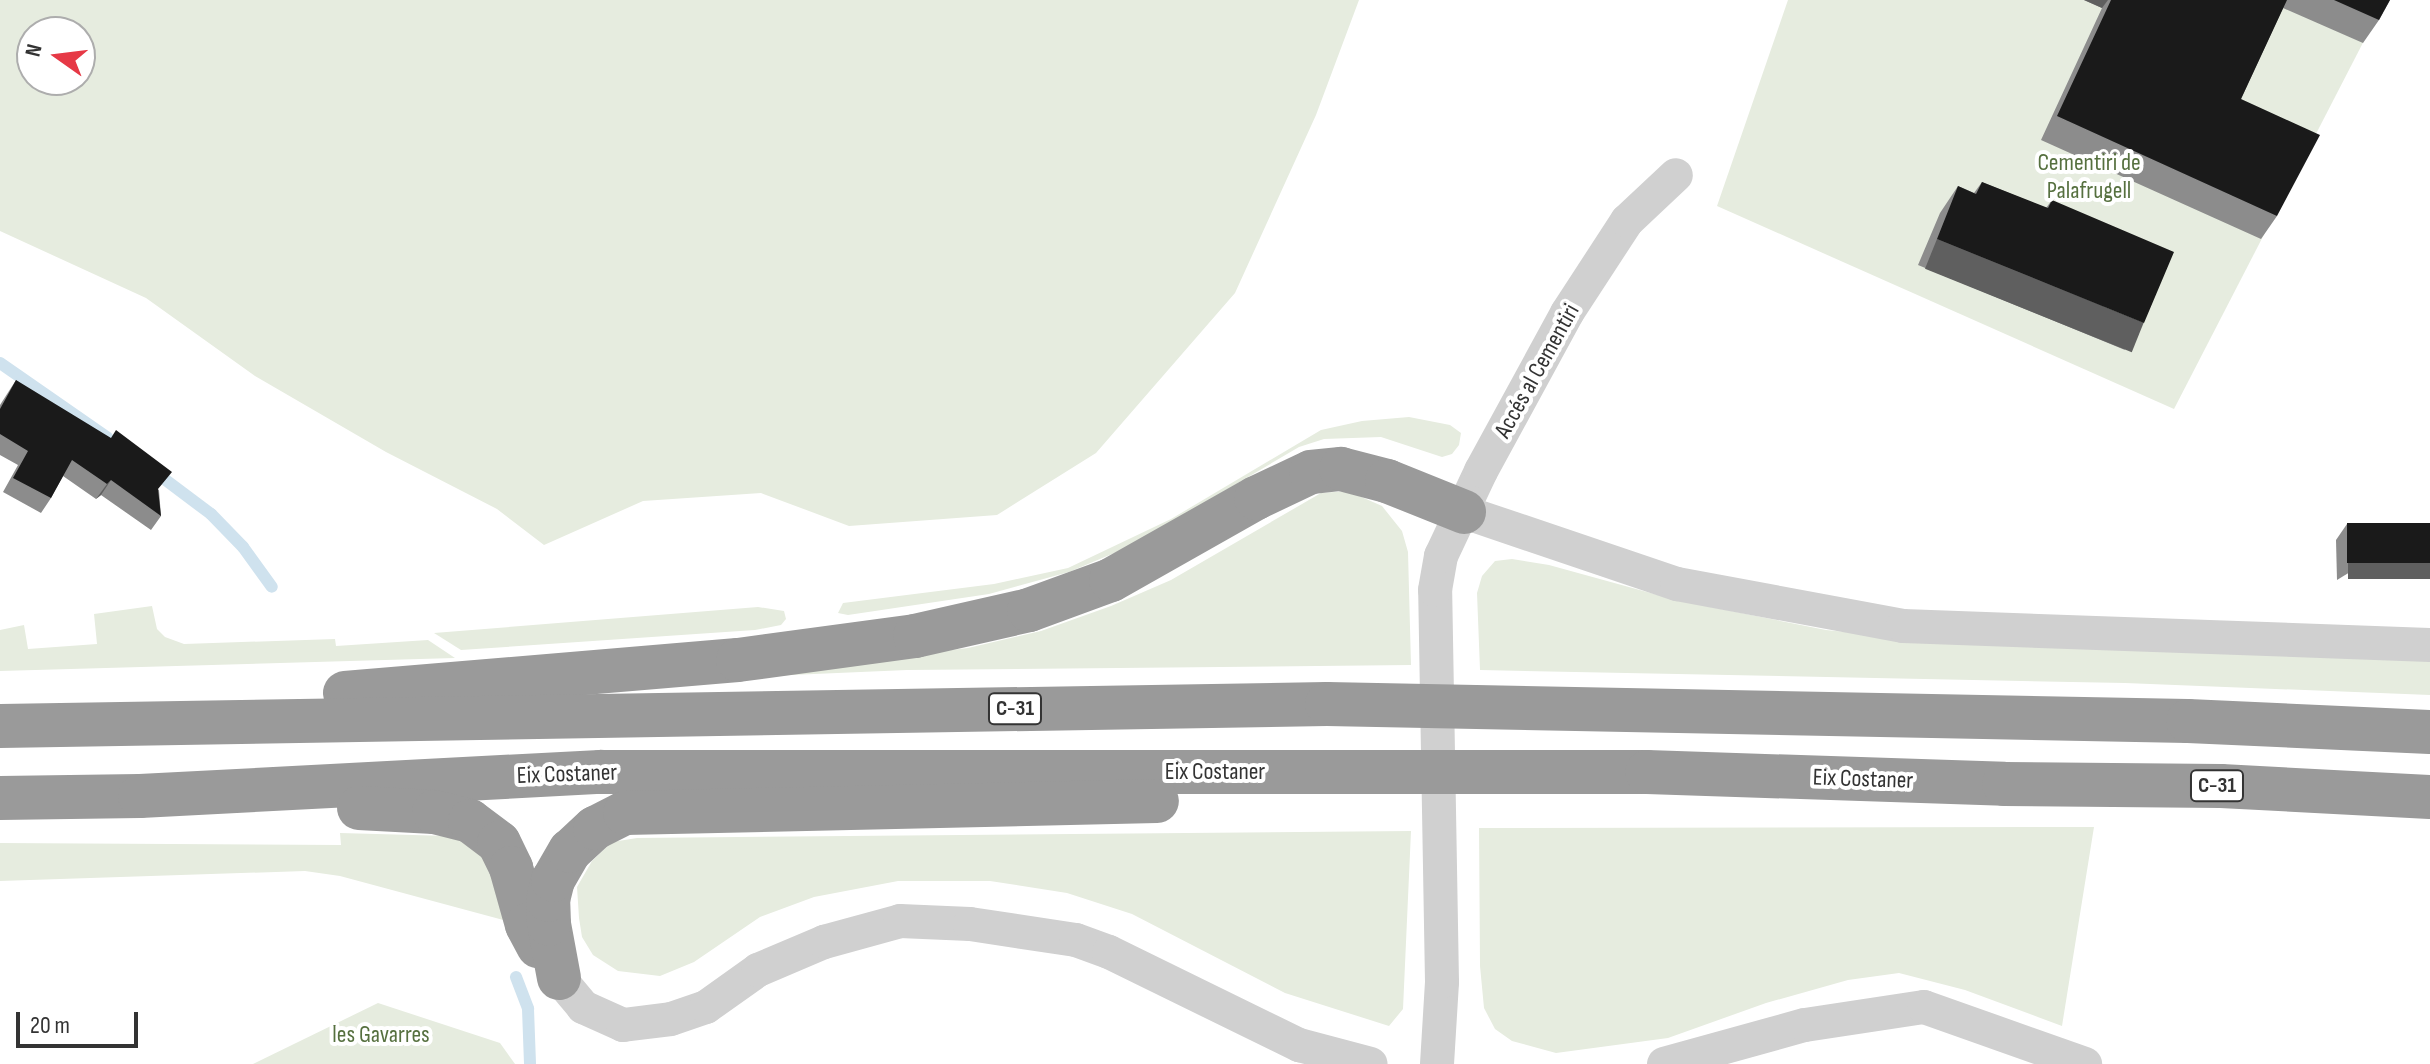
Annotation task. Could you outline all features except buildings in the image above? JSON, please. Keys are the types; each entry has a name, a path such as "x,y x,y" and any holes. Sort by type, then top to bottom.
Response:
{"highway":[{"path":"0,724 738,660 915,636 1029,610 1111,580 1256,498 1311,472 1341,469 1387,481 1464,512"},
{"name":"C-31","path":"0,724 1327,704 2188,721 2430,732"},
{"name":"Eix Costaner","path":"0,798 140,796 600,772 1647,772 2004,784 2221,786 2430,797"},
{"path":"559,978 549,924 553,880 570,851 595,828 625,813 2004,784"},
{"path":"140,796 434,812 470,821 499,843 511,868 527,925 559,978"}],"street":[{"name":"Accés al Cementiri","path":"1437,1064 1442,982 1435,590 1441,556 1481,471 1567,313 1627,221 1676,175"},
{"path":"1464,512 1677,584 1903,626 2430,645"},
{"path":"559,978 583,1007 623,1025 671,1019 706,1007 758,970 824,942 900,921 970,924 1076,940 1109,952 1299,1045 1371,1064"},
{"path":"1664,1064 1805,1025 1924,1007 2085,1064"}],"green space":[{"path":"0,0 1359,0 1316,115 1235,293 1096,453 997,515 849,526 761,493 643,501 544,545 497,509 386,452 255,376 146,298 0,231"},
{"name":"Cementiri de Palafrugell","path":"1788,0 2385,0 2174,409 1717,206"},
{"path":"1409,417 1450,425 1461,433 1459,445 1452,454 1442,457 1381,437 1324,439 1299,447 1131,546 1069,572 989,594 848,615 838,613 843,603 994,584 1068,568 1171,519 1321,430 1362,421"},
{"path":"1348,491 1382,506 1402,531 1408,552 1411,665 907,670 745,677 743,674 968,648 1041,631 1171,580 1321,493"},
{"path":"1512,559 1549,565 1676,600 1826,630 1953,643 2430,659 2430,695 2125,683 1480,670 1477,593 1482,576 1495,561"},
{"path":"152,606 157,629 165,637 184,644 335,639 336,646 428,640 455,658 0,671 0,630 24,625 28,649 97,644 94,614"},
{"path":"758,607 784,611 786,619 781,625 755,630 461,650 434,633"},
{"path":"2094,827 2062,1026 1965,990 1899,973 1848,980 1766,1003 1668,1038 1556,1053 1512,1041 1495,1029 1484,1008 1480,966 1479,828"},
{"path":"1411,831 1403,1009 1389,1026 1285,993 1132,914 1067,893 990,881 898,881 814,897 760,917 694,962 660,976 618,971 593,955 582,937 579,918 577,887 592,861 612,842 637,838"},
{"path":"340,833 449,836 471,845 484,856 507,921 340,876 305,871 0,881 0,843 341,845"},
{"name":"les Gavarres","path":"378,1003 500,1043 515,1064 253,1064"}],"waterway":[{"path":"0,363 108,438"},
{"path":"155,472 211,514 243,547 272,587"},
{"path":"516,977 528,1009 530,1064"}]}
